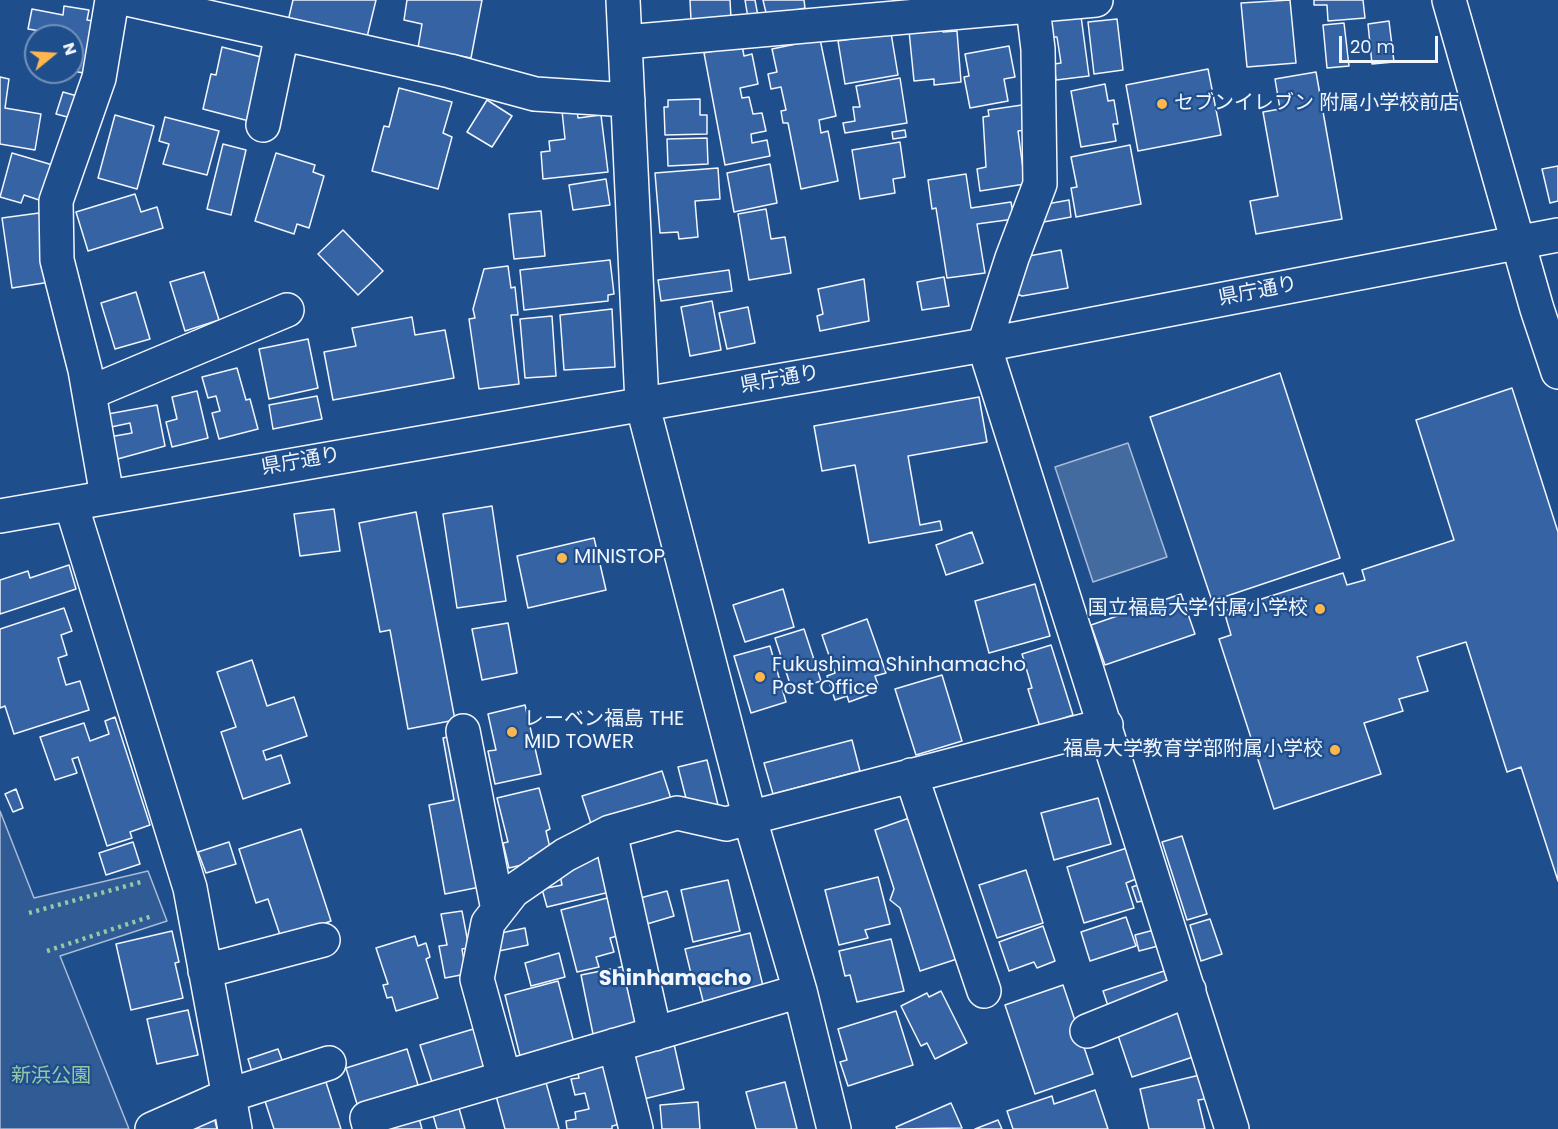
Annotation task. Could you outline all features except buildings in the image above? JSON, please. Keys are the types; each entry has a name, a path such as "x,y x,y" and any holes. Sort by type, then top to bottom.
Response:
{"street":[{"path":"107,496 89,393 57,260 56,201 99,78 112,0"},
{"path":"131,0 450,71 535,94 628,100"},
{"path":"624,0 642,403 750,819 800,991 834,1129"},
{"path":"626,42 1033,3 1096,0"},
{"path":"1449,0 1558,372"},
{"path":"1033,3 1042,140 1040,184 1012,258 984,345 1232,1129"},
{"path":"263,124 282,34"},
{"name":"県庁通り","path":"0,516 984,345 1558,235"},
{"path":"89,393 287,310"},
{"path":"71,504 190,888 227,1096 235,1129"},
{"path":"504,1077 477,979 488,922 513,891 565,855 610,832 677,813 726,824 1106,725"},
{"path":"463,731 498,910"},
{"path":"911,775 984,991"},
{"path":"610,832 655,1034"},
{"path":"205,971 323,940"},
{"path":"1087,1031 1189,990"},
{"path":"370,1129 367,1118 800,991"},
{"path":"615,1045 636,1129"},
{"path":"152,1129 227,1096 329,1063"}],"shaded area":[{"path":"1128,443 1167,557 1093,582 1055,467"},
{"name":"新浜公園","path":"0,811 34,898 148,871 167,921 60,956 129,1129 0,1129"}],"hedge":[{"path":"29,913 141,882"},
{"path":"47,951 152,916"}],"place":[{"name":"セブンイレブン 附属小学校前店","path":"1162,104"},
{"name":"MINISTOP","path":"562,558"},
{"name":"国立福島大学付属小学校","path":"1320,609"},
{"name":"Fukushima Shinhamacho Post Office","path":"760,677"},
{"name":"レーベン福島 THE MID TOWER","path":"512,732"},
{"name":"福島大学教育学部附属小学校","path":"1335,750"}],"district":[{"name":"Shinhamacho","path":"675,980"}]}
